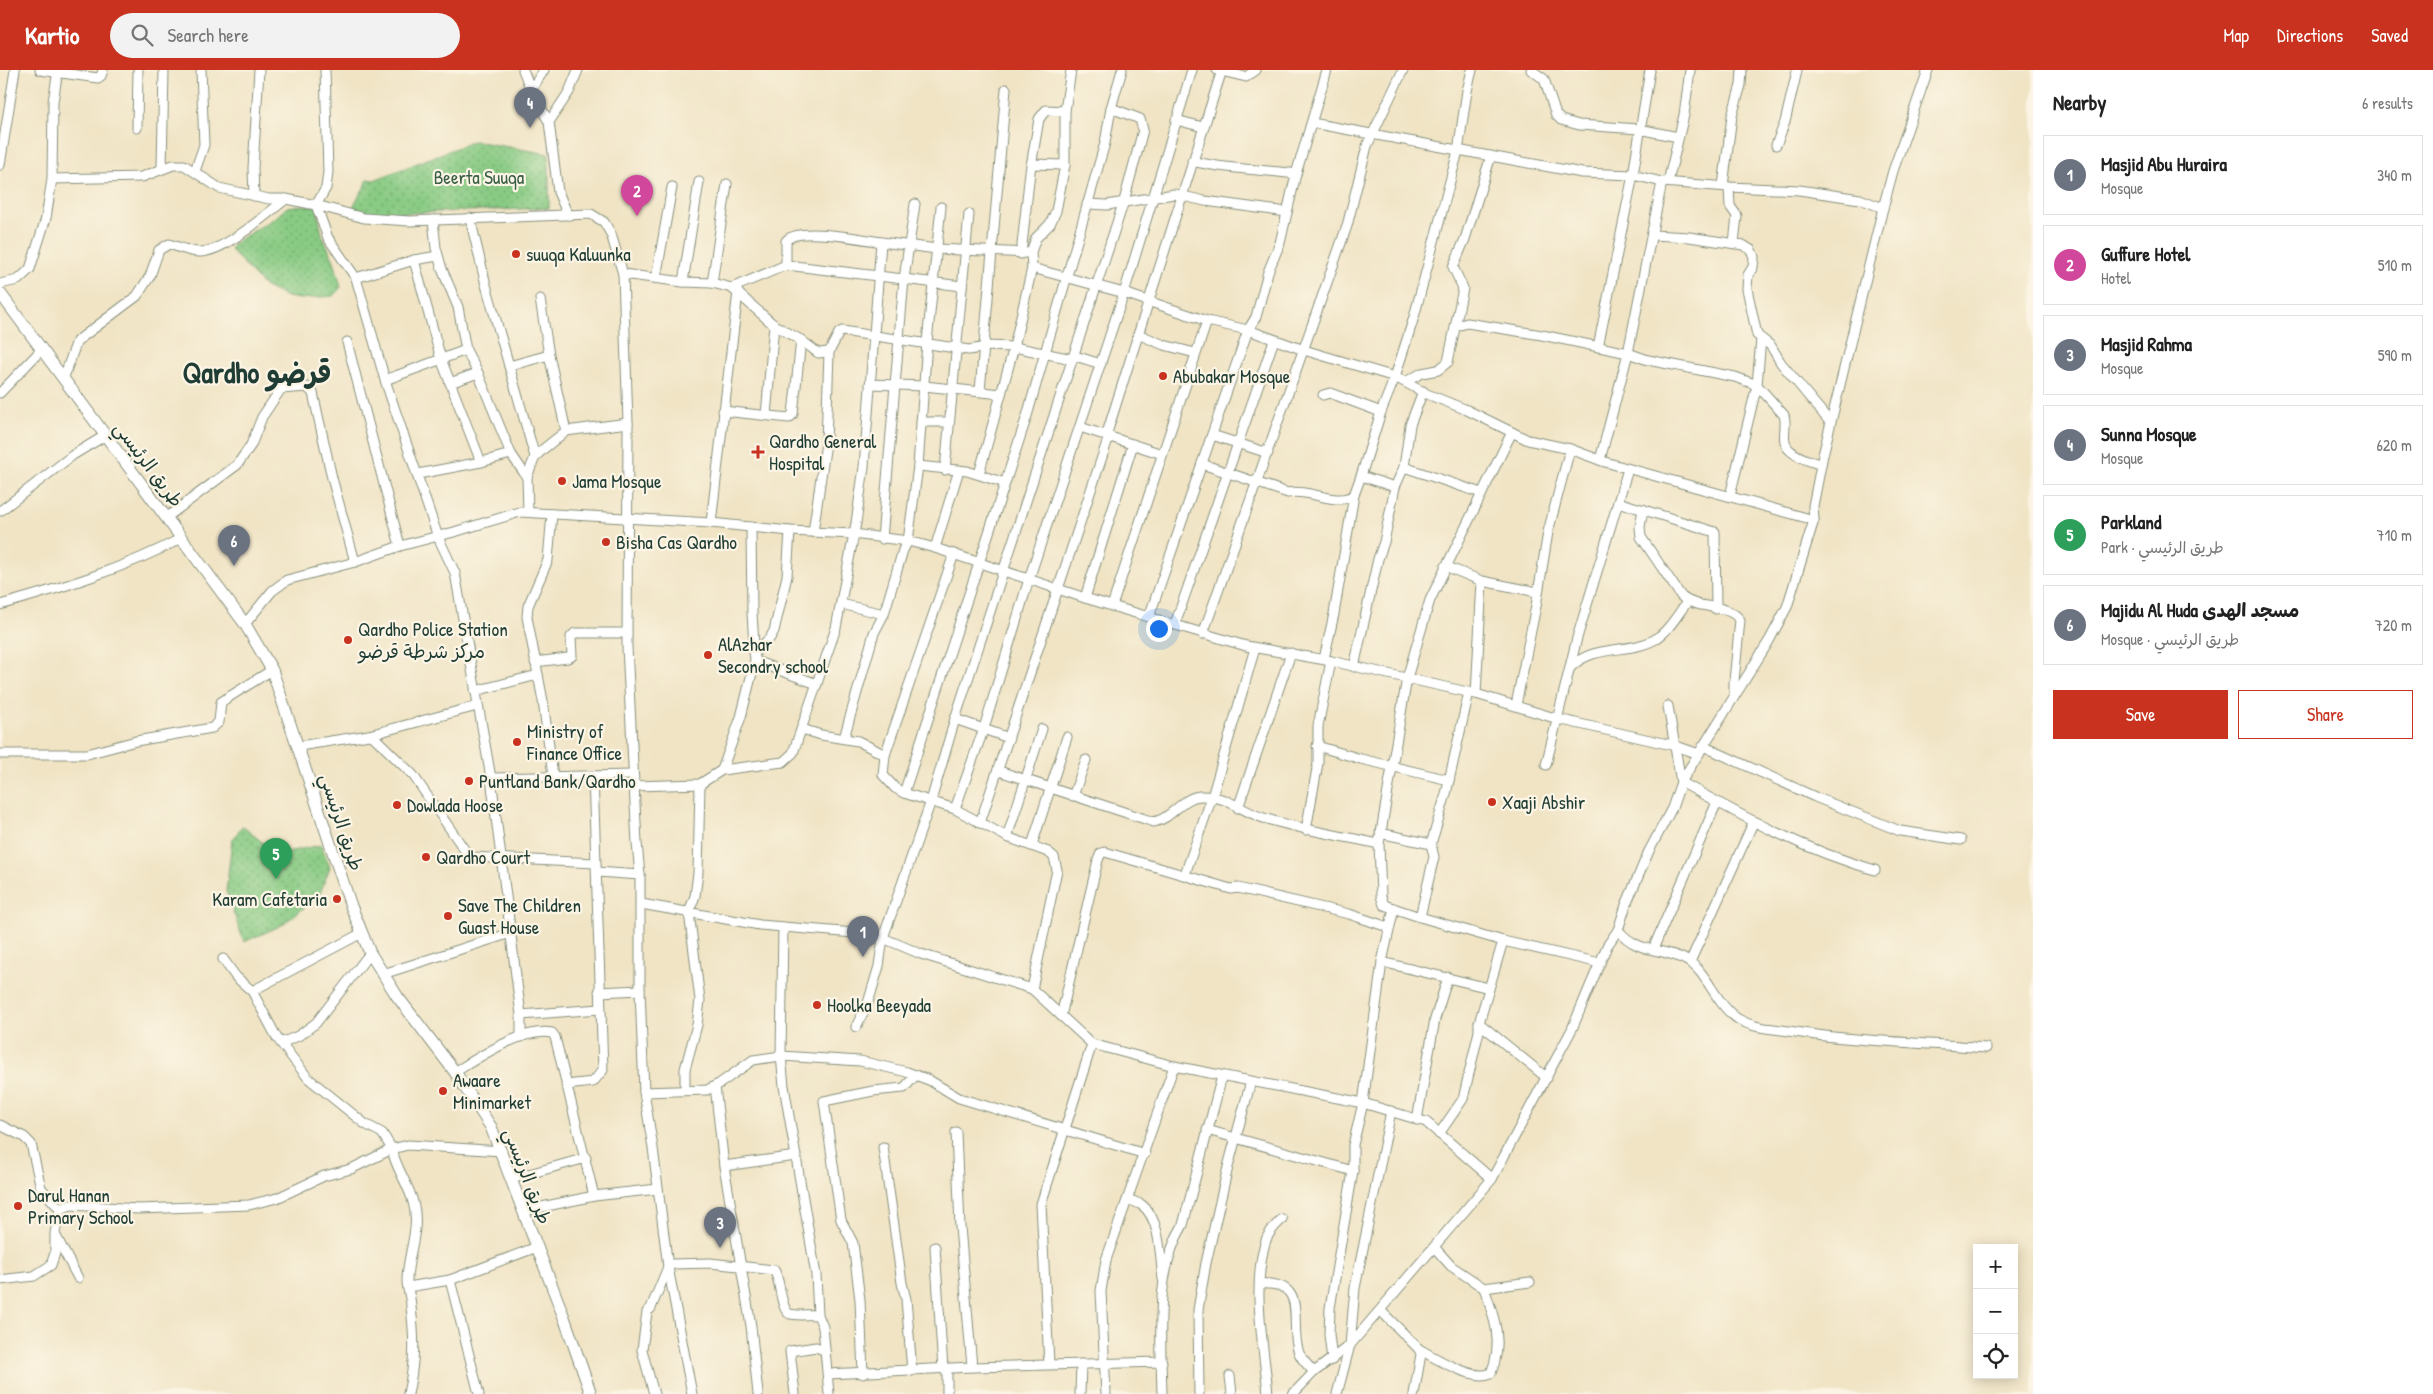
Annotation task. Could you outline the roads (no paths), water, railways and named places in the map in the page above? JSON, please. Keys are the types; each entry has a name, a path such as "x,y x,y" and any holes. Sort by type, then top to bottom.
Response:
{"main road":[{"name":"طريق الرئيسي","path":"0,293 245,624 272,670 351,906 370,953 396,996 455,1072 491,1127 502,1151 591,1394"}],"street":[{"path":"0,165 15,70"},
{"path":"40,70 98,78 103,70"},
{"path":"137,128 138,70"},
{"path":"162,168 164,70"},
{"path":"195,171 204,145 201,70"},
{"path":"254,196 253,168 259,70"},
{"path":"316,205 326,188 328,172 325,70"},
{"path":"523,70 531,90 549,122 558,192 561,204 568,215"},
{"path":"531,90 544,70"},
{"path":"549,122 569,92 578,70"},
{"path":"978,474 1014,347 1032,268 1031,252 1036,238 1054,217 1065,165 1065,111 1071,70"},
{"path":"904,793 978,563 1006,483 1105,143 1111,108 1122,70"},
{"path":"955,809 984,728 1029,580 1124,293 1192,70"},
{"path":"980,823 1107,436 1220,70 1246,76 1256,70"},
{"path":"1149,617 1248,330 1256,317 1268,272 1280,243 1296,174 1327,70"},
{"path":"1203,634 1347,226 1367,146 1404,70"},
{"path":"1306,830 1318,763 1318,726 1327,660 1354,495 1381,412 1395,377 1458,151 1466,91 1472,70"},
{"path":"1531,70 1544,79 1556,115 1561,120 1579,125 1639,129 1678,137"},
{"path":"1598,347 1633,175 1650,70"},
{"path":"1600,460 1628,353 1652,235 1684,114 1690,70"},
{"path":"1734,244 1737,216 1730,206 1726,186 1732,116 1741,85 1742,70"},
{"path":"1776,145 1785,122 1796,70"},
{"path":"1292,1394 1302,1391 1314,1372 1350,1345 1435,1248 1492,1179 1572,1029 1600,963 1618,930 1649,851 1672,808 1681,782 1770,641 1787,607 1814,520 1813,506 1830,422 1893,171 1928,70"},
{"path":"0,284 18,280 30,269 46,218 52,179 53,102 57,71"},
{"path":"980,391 1006,89"},
{"path":"856,1027 868,1002 879,966 883,938 931,801 955,719 1124,201 1143,130 1142,123 1134,115 1111,108"},
{"path":"1021,254 1031,164 1040,115 1046,110 1065,111"},
{"path":"1176,120 1203,127"},
{"path":"1312,123 1582,173 1633,175 1665,182 1799,190 1860,200 1884,208"},
{"path":"1405,382 1422,373 1445,366 1448,362 1457,326 1463,288 1453,267 1465,239 1491,156"},
{"path":"1192,161 1214,167 1262,169 1296,174"},
{"path":"1031,164 1065,165"},
{"path":"52,179 142,177 162,168 184,165 195,171 199,177 219,188 270,199 286,199 316,205 364,218 409,221 591,214 604,222 611,234 623,274 628,423 627,633 633,775 640,875 640,990 644,1092 668,1267 692,1394"},
{"path":"683,282 699,182"},
{"path":"712,283 727,184"},
{"path":"656,278 672,187"},
{"path":"1087,204 1108,205 1124,201 1152,199 1168,194 1287,212"},
{"path":"64,377 77,341 137,296 150,276 159,250 169,244 190,251 202,252 220,246 256,224 286,199"},
{"path":"882,539 904,279 915,204"},
{"path":"316,205 328,238 356,278 385,380 438,537 455,574 491,778 503,860 521,1015 521,1037"},
{"path":"844,738 874,633 884,614 903,550 908,541 918,466 927,342 941,207"},
{"path":"945,470 968,214"},
{"path":"470,218 486,285 535,457"},
{"path":"433,220 438,256 458,307 466,350 478,373 512,454 527,477"},
{"path":"786,265 785,244 787,238 793,235 820,234 937,249 1021,254 1031,252"},
{"path":"1652,235 1689,237 1743,245 1751,250 1754,258 1753,267 1748,275 1747,289 1754,328 1761,339 1771,346 1781,363 1830,422"},
{"path":"635,786 700,784 722,770 783,762 793,753 836,628 841,604 864,466 881,242"},
{"path":"356,278 414,260 438,256"},
{"path":"414,260 441,359 481,462"},
{"path":"735,290 786,265 962,286"},
{"path":"1032,268 1124,293 1207,321 1248,330 1304,350 1395,377 1528,440 1570,449 1600,460 1814,520"},
{"path":"623,274 683,282 712,283 735,290 774,325 801,340 818,353 829,352"},
{"path":"711,523 735,290"},
{"path":"540,299 549,355 566,431"},
{"path":"1112,606 1207,321"},
{"path":"1457,326 1468,323 1598,347 1628,353 1648,360 1735,377 1757,385 1784,415 1787,448 1805,459 1821,465"},
{"path":"766,415 774,325"},
{"path":"813,532 826,443 829,352 842,331 927,342 956,348 1014,347 1074,357 1101,364"},
{"path":"1138,334 1164,345 1195,353"},
{"path":"1730,496 1757,385 1761,339"},
{"path":"723,411 789,418 793,414 801,340"},
{"path":"1175,624 1274,340"},
{"path":"347,342 400,546"},
{"path":"0,393 42,349"},
{"path":"385,380 466,350"},
{"path":"509,366 549,355"},
{"path":"450,383 478,373"},
{"path":"870,384 952,388 1001,394"},
{"path":"167,517 237,465 251,445 262,417 281,389 307,387 313,392 332,478 355,562"},
{"path":"1354,667 1395,487 1404,467 1410,425 1423,391"},
{"path":"1323,394 1330,393 1381,412"},
{"path":"921,422 949,422"},
{"path":"528,512 527,477 535,457 566,431 628,423"},
{"path":"1080,427 1162,454"},
{"path":"1512,432 1430,600 1407,678 1380,833 1378,866 1382,901 1384,905 1420,918 1503,941 1600,963"},
{"path":"1212,434 1268,453"},
{"path":"0,511 73,455 106,435"},
{"path":"1085,598 1133,444"},
{"path":"1516,706 1536,606 1536,592 1548,532 1570,449"},
{"path":"418,474 512,454"},
{"path":"1202,464 1288,493 1300,491 1344,499 1354,495"},
{"path":"918,466 959,470 1006,483"},
{"path":"1404,467 1481,493"},
{"path":"1546,766 1594,575 1628,468"},
{"path":"935,548 959,470"},
{"path":"1360,476 1395,487"},
{"path":"1618,502 1715,532 1716,608"},
{"path":"1643,509 1640,528 1641,537 1681,596 1687,602 1732,612 1740,620 1734,698"},
{"path":"245,624 279,584 295,577 355,562 400,546 438,537 504,516 528,512 627,520 711,523 790,531 852,534 908,541 954,554 1085,598 1255,648 1327,660 1407,678 1472,693 1558,719 1701,750 1900,831 1961,840"},
{"path":"552,514 548,560 528,606 527,617 554,776"},
{"path":"722,770 741,717 754,657 751,527"},
{"path":"754,657 774,631 788,570 790,531"},
{"path":"0,605 86,578 147,555 182,538"},
{"path":"954,554 885,755 883,775 894,788 904,793 955,809 1007,837 1048,852 1054,857 1058,870 1032,989"},
{"path":"1445,566 1482,581 1536,592"},
{"path":"1420,918 1434,858 1431,844 1472,693 1482,581"},
{"path":"1570,668 1579,659 1592,654 1631,648 1654,640 1668,627 1687,602"},
{"path":"841,604 884,614"},
{"path":"536,662 572,656 571,637 575,633 627,633"},
{"path":"1185,874 1212,797 1255,648"},
{"path":"1238,808 1291,653"},
{"path":"754,657 817,684"},
{"path":"0,754 87,754 136,740 212,728 219,722 221,702 272,670"},
{"path":"475,691 538,675"},
{"path":"299,746 369,735 477,706"},
{"path":"1668,706 1681,782"},
{"path":"955,719 1009,738"},
{"path":"802,729 858,741 885,755"},
{"path":"1007,837 1042,730"},
{"path":"369,735 372,735 413,775 466,852 479,859 596,867 640,875"},
{"path":"1032,846 1049,788 1067,738"},
{"path":"1317,746 1449,780"},
{"path":"1072,796 1086,760"},
{"path":"998,770 1154,822 1162,820 1190,798 1198,796 1212,797 1226,799 1238,808 1265,819 1306,830 1379,844"},
{"path":"491,778 633,775"},
{"path":"566,1085 593,1082 603,1070 593,776"},
{"path":"1681,782 1754,821 1831,857 1874,870"},
{"path":"685,1090 687,1062 697,1025 700,1000 689,912 695,896 698,873 700,784"},
{"path":"1653,949 1717,802"},
{"path":"1690,962 1754,821"},
{"path":"1380,833 1431,844"},
{"path":"1061,1016 1101,853 1114,854 1231,889 1238,888 1349,914 1388,927"},
{"path":"641,904 783,927 854,933 883,938 921,954 1032,989 1092,1044 1174,1066 1363,1102 1426,1122 1492,1179"},
{"path":"1332,1360 1329,1334 1330,1308 1353,1170 1353,1145 1363,1102 1382,962 1388,927 1394,908"},
{"path":"783,927 781,1056 816,1275 818,1315 822,1322 829,1394"},
{"path":"1618,930 1636,946 1653,949 1690,962 1701,973 1709,988 1726,1009 1748,1024 1761,1028 1835,1038 1986,1048"},
{"path":"252,991 362,933"},
{"path":"383,974 511,933"},
{"path":"1440,1134 1463,1100 1479,1023 1503,941"},
{"path":"281,1043 303,1033 316,1022 370,953"},
{"path":"223,959 236,977 252,991 281,1043 308,1078 365,1124 382,1133 392,1149 394,1158 414,1203 416,1233 408,1272 415,1348 415,1362 408,1394"},
{"path":"1382,962 1489,988"},
{"path":"1417,1120 1435,1018 1448,977"},
{"path":"599,992 640,990"},
{"path":"521,1015 600,1009"},
{"path":"1479,1023 1547,1078"},
{"path":"455,1072 485,1053 521,1037 552,1033 555,1037 594,1196"},
{"path":"1049,1364 1041,1204 1092,1044"},
{"path":"644,1092 707,1090 753,1060 781,1056 860,1062 916,1075 929,1080 959,1098 1144,1154"},
{"path":"1106,1394 1101,1291 1106,1260 1174,1066"},
{"path":"863,1374 860,1300 853,1243 840,1220 824,1102 873,1091 904,1088 916,1075"},
{"path":"1162,1394 1160,1315 1164,1285 1176,1234 1183,1225 1222,1076"},
{"path":"1199,1394 1198,1310 1210,1244 1251,1081"},
{"path":"715,1086 724,1166 751,1326 758,1394"},
{"path":"1337,1394 1350,1345 1355,1288 1391,1111"},
{"path":"0,1125 24,1137 31,1144 41,1188 60,1209"},
{"path":"1208,1130 1353,1170"},
{"path":"956,1132 960,1227 972,1367"},
{"path":"60,1209 71,1204 139,1209 249,1205 277,1198 324,1176 351,1169 392,1149 408,1145 502,1151"},
{"path":"883,1147 902,1283 906,1299 912,1371"},
{"path":"724,1166 796,1156"},
{"path":"512,1179 586,1158"},
{"path":"523,1211 594,1196 658,1189"},
{"path":"1128,1199 1142,1205 1149,1213 1159,1240 1164,1285"},
{"path":"0,1280 34,1276 43,1272 51,1265 55,1253 54,1233 60,1209"},
{"path":"1268,1394 1258,1296 1266,1240 1272,1229 1282,1219"},
{"path":"54,1233 78,1278"},
{"path":"408,1287 450,1280 537,1247"},
{"path":"935,1247 947,1394"},
{"path":"1381,1311 1419,1349 1448,1365 1484,1376 1491,1373 1497,1350 1497,1327 1484,1288 1451,1266 1435,1248"},
{"path":"654,1394 642,1350 647,1312 651,1308 668,1267 673,1264 740,1265 774,1270 778,1276 783,1307 787,1312 792,1314 818,1315"},
{"path":"450,1280 479,1394"},
{"path":"1484,1288 1530,1282"},
{"path":"1260,1284 1274,1283 1284,1288 1293,1298 1299,1353 1314,1372"},
{"path":"795,1394 790,1351 816,1346 824,1350"},
{"path":"1414,1394 1421,1360 1419,1349"},
{"path":"828,1374 863,1374 1049,1364 1162,1362"},
{"path":"1080,1394 1081,1364"},
{"path":"1230,1376 1232,1394"}],"place":[{"name":"Sunna Mosque","path":"530,128"},
{"name":"Guffure Hotel","path":"637,216"},
{"name":"suuqa Kaluunka","path":"516,254"},
{"name":"Abubakar Mosque","path":"1163,376"},
{"name":"Qardho General Hospital","path":"758,452"},
{"name":"Jama Mosque","path":"562,481"},
{"name":"Bisha Cas Qardho","path":"606,542"},
{"name":"Majidu Al Huda مسجد الهدى","path":"234,566"},
{"name":"Qardho Police Station مركز شرطة قرضو","path":"348,640"},
{"name":"AlAzhar Secondry school","path":"708,655"},
{"name":"Ministry of Finance Office","path":"517,742"},
{"name":"Puntland Bank/Qardho","path":"469,781"},
{"name":"Xaaji Abshir","path":"1492,802"},
{"name":"Dowlada Hoose","path":"397,805"},
{"name":"Qardho Court","path":"426,857"},
{"name":"Parkland","path":"276,879"},
{"name":"Karam Cafetaria","path":"337,899"},
{"name":"Save The Children Guast House","path":"448,916"},
{"name":"Masjid Abu Huraira","path":"863,957"},
{"name":"Hoolka Beeyada","path":"817,1005"},
{"name":"Awaare Minimarket","path":"443,1091"},
{"name":"Darul Hanan Primary School","path":"18,1206"},
{"name":"Masjid Rahma","path":"720,1248"}],"district":[{"name":"Qardho قرضو","path":"257,372"}],"park label":[{"name":"Beerta Suuqa","path":"479,177"}]}
